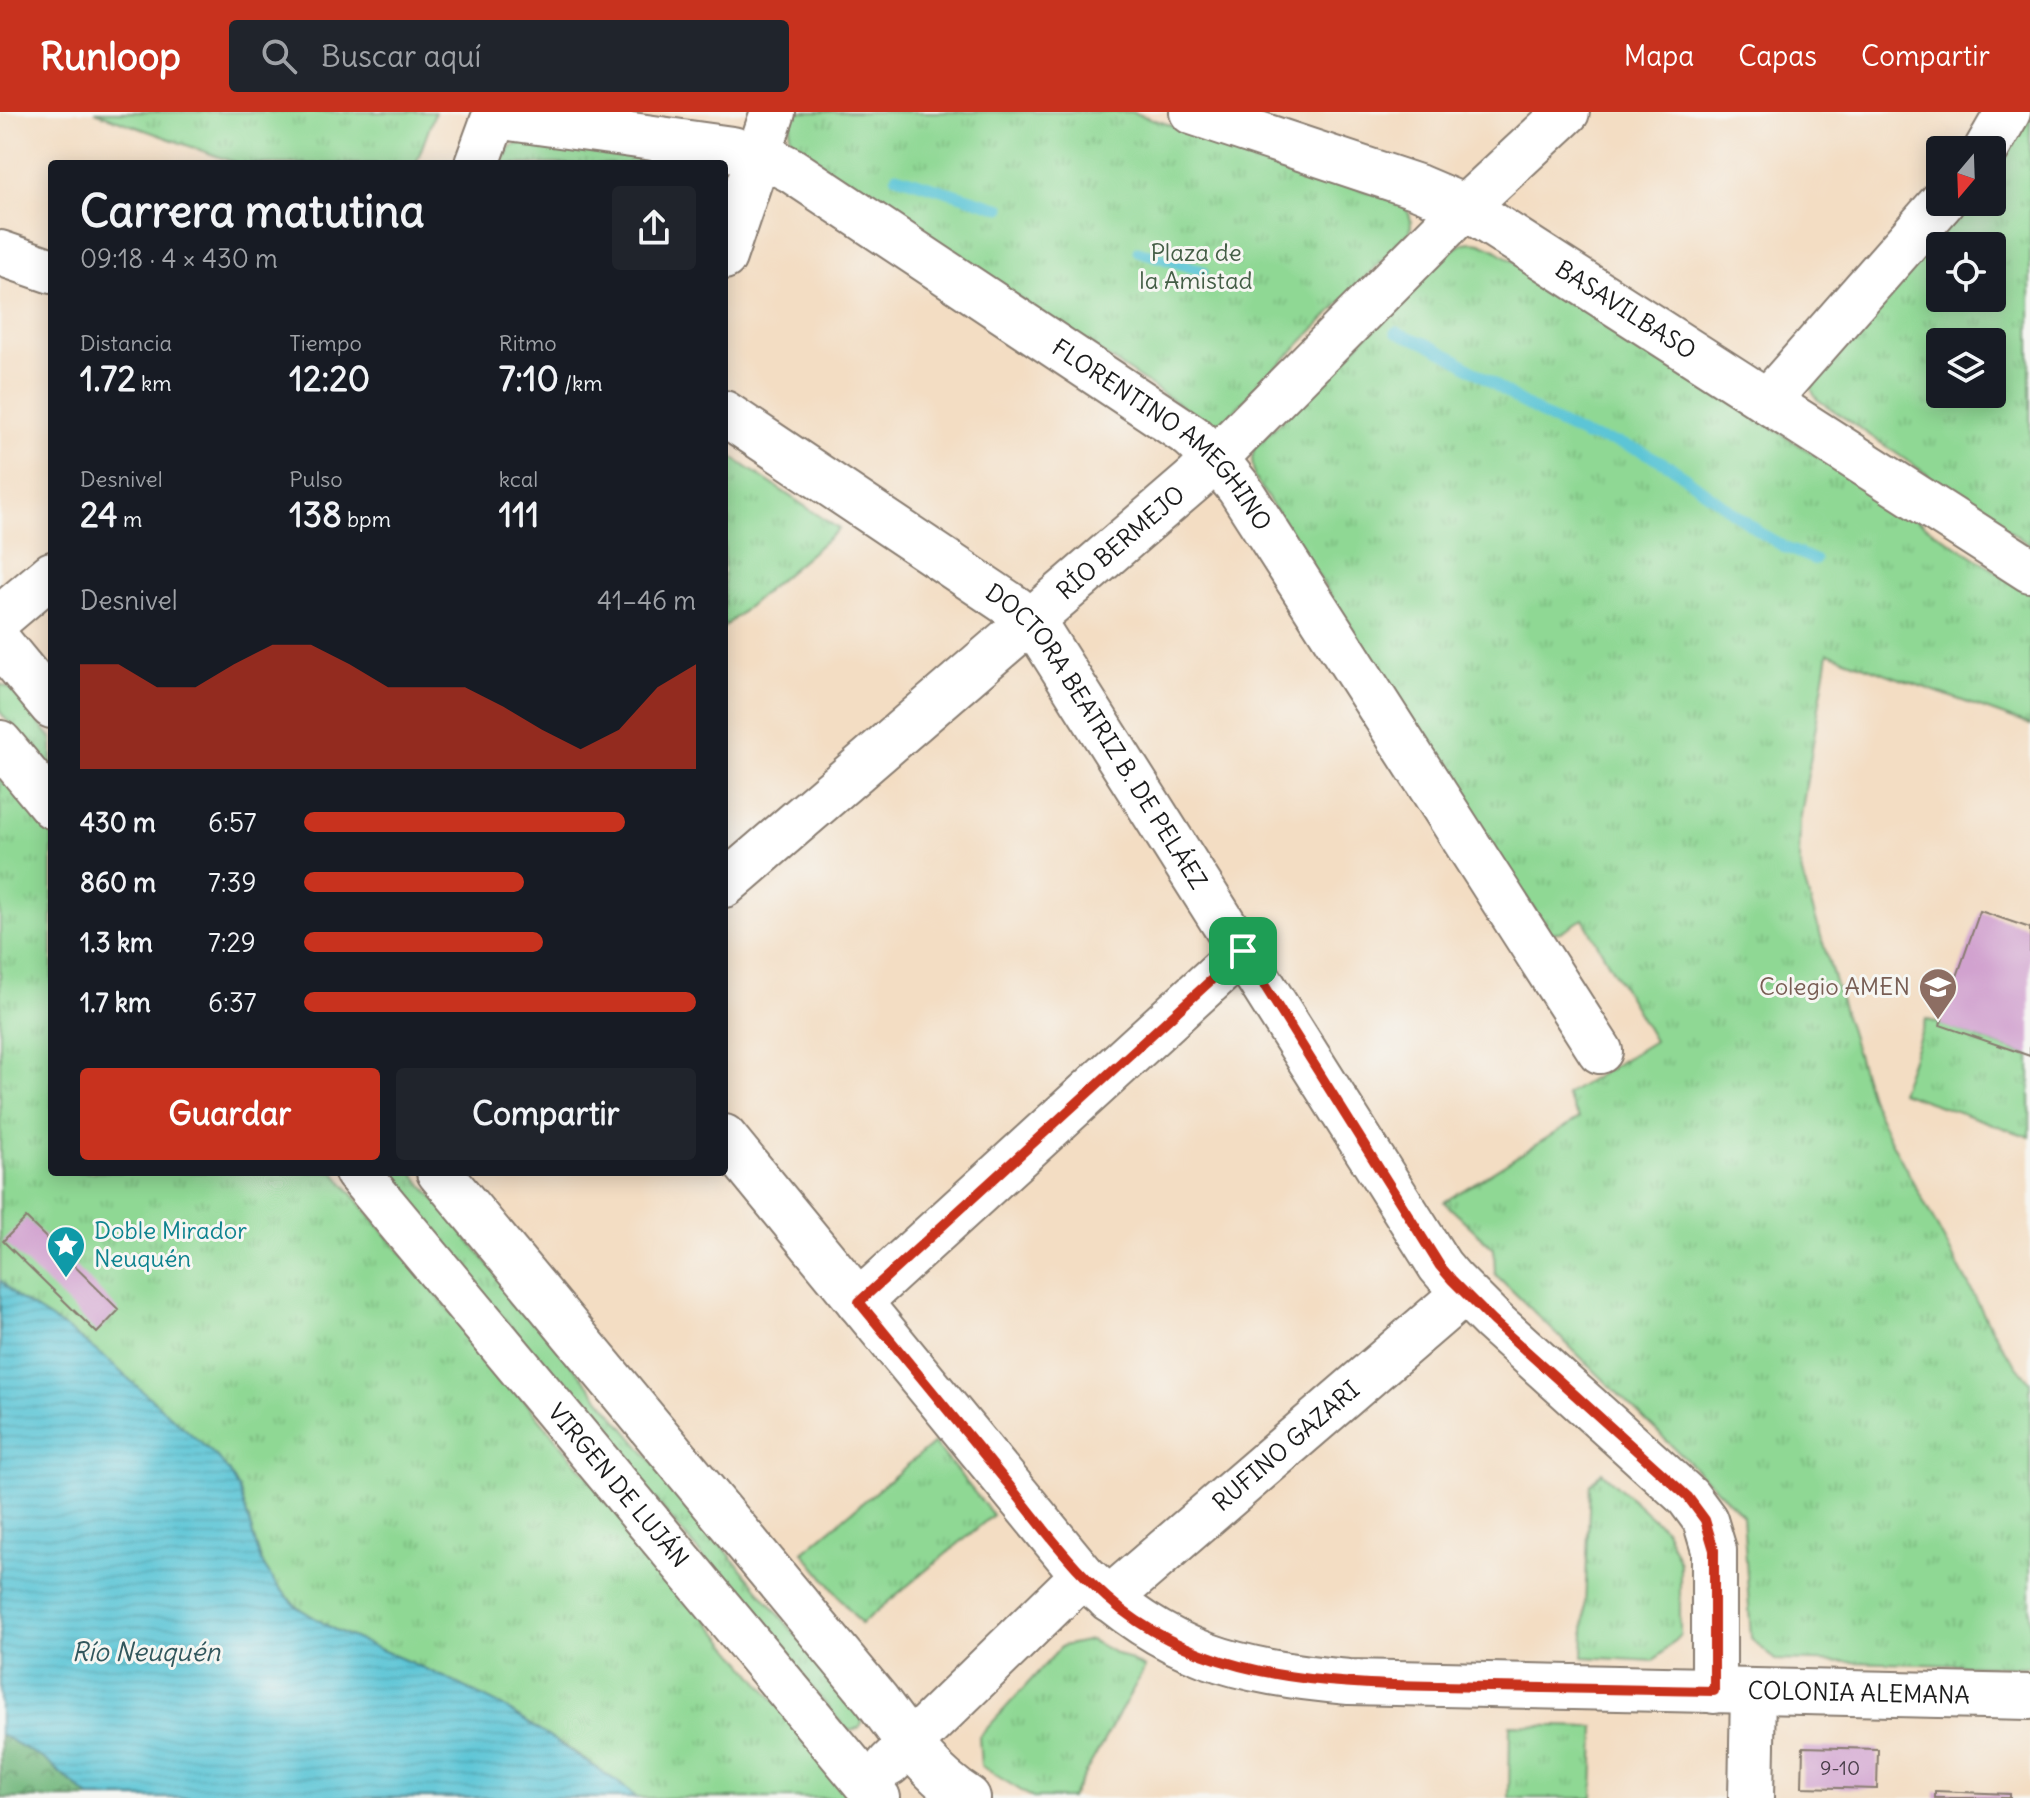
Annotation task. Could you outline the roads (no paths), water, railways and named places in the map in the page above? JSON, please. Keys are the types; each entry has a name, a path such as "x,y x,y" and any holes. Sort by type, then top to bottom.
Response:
{"street":[{"path":"728,245 773,112"},
{"name":"BASAVILBASO","path":"1192,112 1418,187 1465,207 2030,570"},
{"name":"RÍO BERMEJO","path":"728,882 1216,459 1465,207 1567,112"},
{"path":"1994,136 2008,112"},
{"path":"479,160 496,114"},
{"name":"FLORENTINO AMEGHINO","path":"496,114 732,149 757,155 791,170 1191,436 1216,459 1239,488 1600,1051"},
{"path":"1767,401 1930,216"},
{"path":"0,253 48,270"},
{"name":"DOCTORA BEATRIZ B. DE PELÁEZ","path":"728,416 1015,608 1030,622 1052,649 1440,1266 1464,1293 1688,1497 1711,1534 1751,1798"},
{"path":"0,618 48,577"},
{"path":"0,643 48,701"},
{"path":"0,743 48,801"},
{"path":"859,1302 1243,951"},
{"name":"COLONIA ALEMANA","path":"728,1142 1096,1587 1137,1621 1183,1646 1214,1659 1282,1675 1399,1685 2030,1697"},
{"name":"VIRGEN DE LUJÁN","path":"360,1176 873,1792"},
{"path":"442,1176 911,1744 943,1781 968,1798"},
{"name":"RUFINO GAZARI","path":"873,1792 911,1744 1096,1587 1464,1293"}],"water":[{"name":"Río Neuquén","path":"0,1280 18,1298 104,1357 218,1458 239,1489 261,1561 275,1583 297,1607 333,1629 442,1676 502,1706 637,1798 90,1798 45,1760 0,1734"}],"waterway":[{"path":"896,176 1001,208"},
{"path":"1138,251 1203,271"},
{"path":"1396,332 1456,359 1550,419 1586,436 1642,451 1670,466 1761,533 1815,560"}],"place":[{"name":"Colegio AMEN","path":"1938,1021"},
{"name":"Doble Mirador Neuquén","path":"66,1279"}],"park label":[{"name":"Plaza de la Amistad","path":"1196,267"}]}
